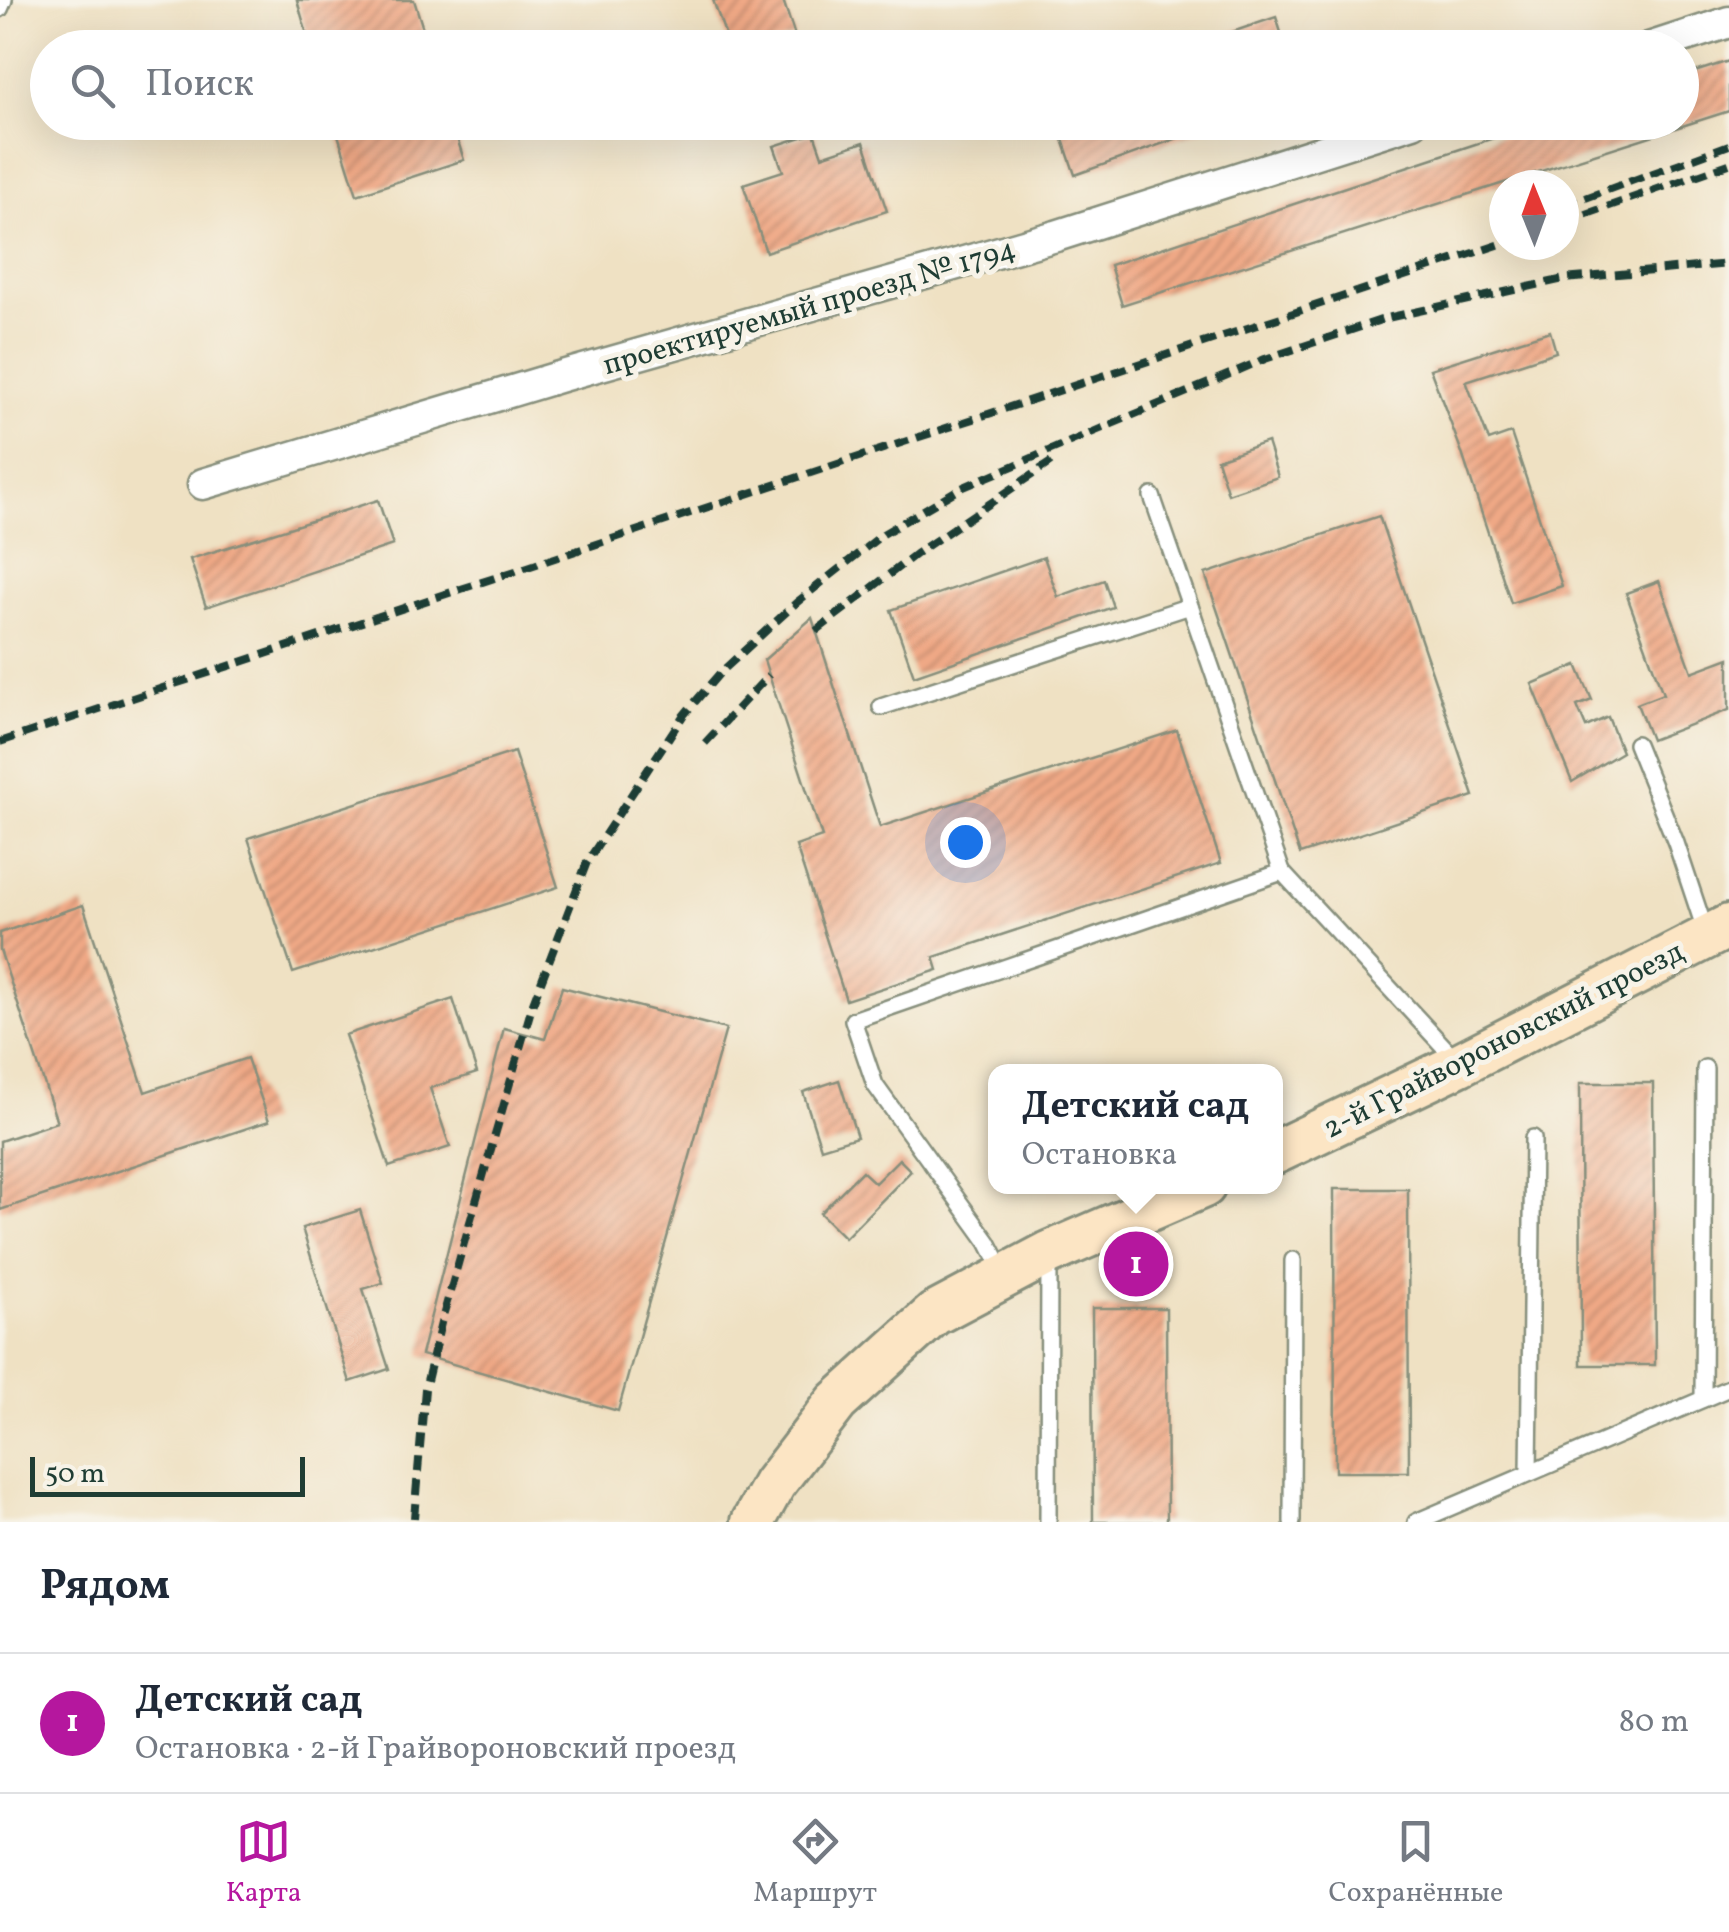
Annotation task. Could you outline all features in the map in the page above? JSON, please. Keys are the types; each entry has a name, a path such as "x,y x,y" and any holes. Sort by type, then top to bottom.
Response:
{"main road":[{"name":"2-й Грайвороновский проезд","path":"1283,1149 1460,1064 1718,932"},
{"path":"753,1522 774,1484 837,1402 934,1314 1049,1253 1185,1194"}],"street":[{"path":"1699,32 1729,22"},
{"name":"проектируемый проезд № 1794","path":"203,484 562,376 1056,236 1357,140"}],"lane":[{"path":"0,9 4,0"},
{"path":"1152,496 1282,872 1460,1064"},
{"path":"881,707 1190,606"},
{"path":"1636,744 1718,932"},
{"path":"1006,1274 988,1242 876,1085 853,1020 1282,872"},
{"path":"1703,1399 1705,1068"},
{"path":"1529,1473 1533,1138"},
{"path":"1048,1522 1049,1253"},
{"path":"1292,1522 1294,1260"},
{"path":"1416,1522 1729,1388"}],"building":[{"path":"297,0 414,0 423,30 306,30"},
{"path":"713,0 783,0 793,30 724,30"},
{"path":"1276,17 1280,30 1238,30"},
{"path":"1729,61 1729,111 1699,121 1699,71"},
{"path":"340,140 458,140 464,160 357,195"},
{"path":"792,140 816,140 822,156 864,142 887,211 766,252 743,184 783,171 774,146"},
{"path":"1063,140 1173,140 1075,175"},
{"path":"1488,140 1638,140 1544,170 1489,170 1489,188 1122,305 1110,265"},
{"path":"1550,331 1556,352 1466,381 1489,441 1511,433 1562,586 1511,603 1430,369"},
{"path":"1267,442 1278,477 1228,494 1217,459"},
{"path":"378,500 393,545 206,607 190,559"},
{"path":"1379,516 1474,796 1300,854 1205,574"},
{"path":"1044,557 1058,597 1104,580 1113,607 914,676 891,610"},
{"path":"1659,581 1692,672 1729,658 1729,710 1651,740 1637,704 1663,694 1626,593"},
{"path":"812,618 880,827 1177,730 1221,863 934,957 938,970 846,1000 796,846 822,837 764,660"},
{"path":"1577,665 1592,700 1577,706 1586,727 1608,717 1622,752 1572,782 1532,684"},
{"path":"514,752 558,887 293,973 248,838"},
{"path":"83,905 145,1092 247,1058 269,1121 0,1210 0,1141 57,1122 0,950 0,933"},
{"path":"562,987 726,1029 618,1411 421,1355 504,1028 545,1039"},
{"path":"453,999 477,1073 430,1088 450,1147 389,1167 345,1035"},
{"path":"839,1080 857,1137 821,1148 803,1092"},
{"path":"1580,1083 1653,1083 1655,1365 1581,1365"},
{"path":"899,1159 911,1171 845,1238 820,1213 862,1171 875,1183"},
{"path":"1334,1189 1408,1189 1409,1472 1335,1472"},
{"path":"360,1210 383,1283 363,1289 389,1369 350,1382 302,1228"},
{"path":"1092,1308 1166,1308 1167,1522 1093,1522"}],"railway":[{"path":"1579,200 1729,145"},
{"path":"1579,217 1729,164"},
{"path":"0,742 1489,248"},
{"path":"414,1518 425,1389 533,1003 587,862 683,716 719,674 796,603 883,534 959,489 1265,359 1387,318 1564,279 1729,264"},
{"path":"816,631 917,553 1051,462"},
{"path":"705,743 769,675"}],"place":[{"name":"Детский сад","path":"1136,1264"}]}
